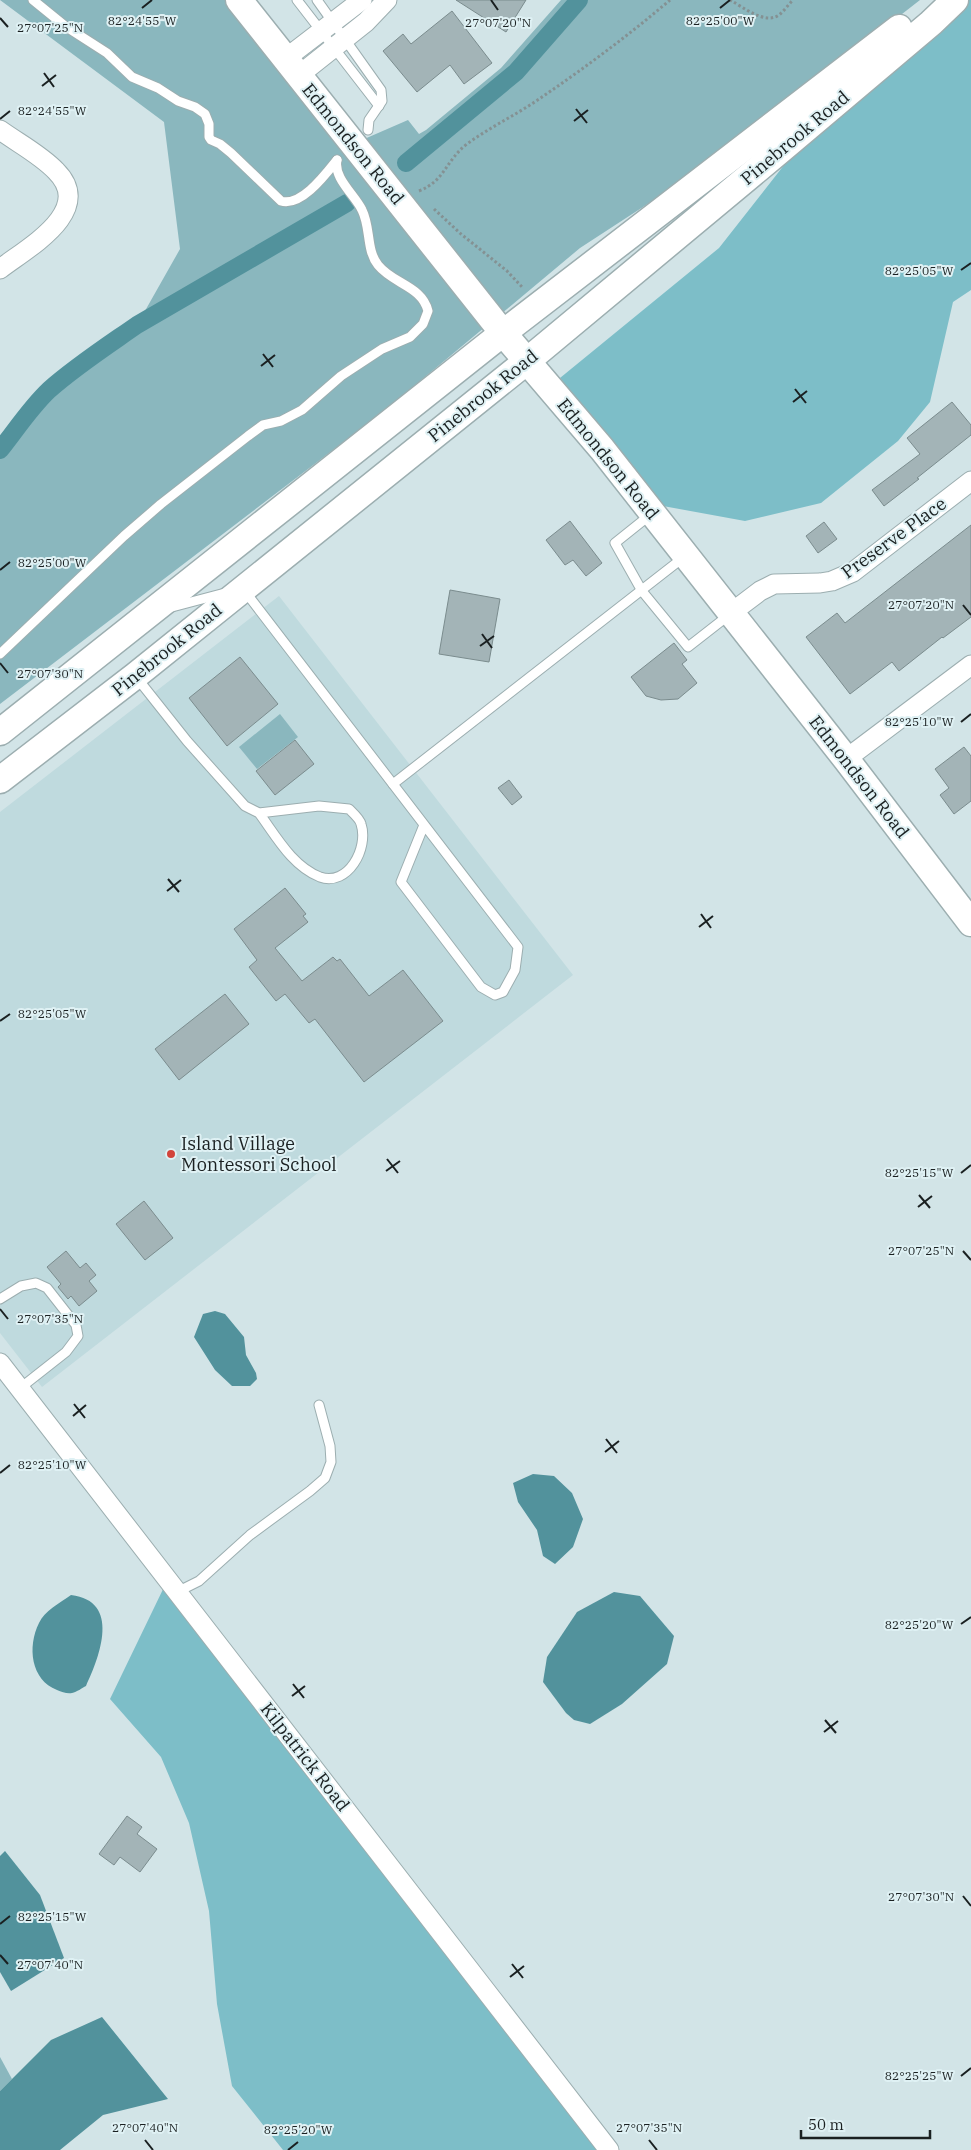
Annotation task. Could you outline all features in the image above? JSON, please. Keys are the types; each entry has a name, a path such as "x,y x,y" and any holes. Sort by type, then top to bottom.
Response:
{"street":[{"name":"Edmondson Road","path":"238,0 504,333 602,449 846,759 971,922"},
{"path":"291,67 327,27 362,0"},
{"path":"291,67 339,43 376,13 387,0"},
{"name":"Pinebrook Road","path":"0,732 504,333 935,0"},
{"name":"Pinebrook Road","path":"0,780 135,676 527,361 783,148 931,23 955,0"},
{"path":"0,130 55,170 63,179 68,198 66,211 58,224 0,269"},
{"name":"Preserve Place","path":"732,613 760,590 774,584 820,583 832,581 853,572 971,481"},
{"path":"846,759 971,665"},
{"name":"Kilpatrick Road","path":"0,1363 609,2150"}],"lane":[{"path":"0,654 105,554 161,504 263,425 282,421 302,410 341,376 382,348 410,337 423,324 428,311 418,293 384,272 376,262 371,250 365,216 339,173 336,165 337,160 302,197 286,203 280,201 231,153 220,144 211,140 209,137 209,124 205,114 195,107 178,101 158,88 132,77 107,53 65,26 33,0"},
{"path":"297,0 327,27 379,106"},
{"path":"317,0 327,27 381,90 383,96 379,106 369,120 368,130"},
{"path":"652,513 615,543 642,591 688,647 732,613"},
{"path":"393,784 686,556"},
{"path":"151,612 243,589 518,947 515,970 503,992 495,995 481,987 401,882 424,825"},
{"path":"135,676 186,741 245,806 259,813 285,850 306,870 322,878 340,877 355,864 362,846 361,824 349,809 319,806 259,813"},
{"path":"0,1300 21,1286 36,1284 47,1288 76,1325 78,1336 66,1352 20,1389"},
{"path":"177,1592 199,1581 250,1535 325,1478 331,1462 330,1446 319,1405"}],"path":[{"path":"419,191 436,182 453,158 469,143 542,97 637,29 670,0"},
{"path":"730,0 758,15 769,18 780,14 793,0"}],"shaded area":[{"path":"0,0 226,0 485,327 384,411 0,704 0,450 28,412 49,391 77,367 137,325 180,249 164,122"},
{"path":"561,0 920,0 712,162 580,248 501,314 362,140 408,120 419,134 426,130 501,68"},
{"path":"971,0 971,290 953,302 930,402 898,441 821,503 745,521 663,506 560,378 719,248 799,146 937,30"},
{"name":"Island Village Montessori School","path":"279,596 573,975 42,1387 0,1333 0,812"},
{"path":"280,714 298,737 257,769 239,747"},
{"path":"215,1311 225,1314 244,1337 246,1355 256,1373 257,1379 250,1386 232,1386 215,1370 194,1337 203,1314"},
{"path":"533,1474 554,1476 572,1493 583,1519 573,1547 555,1564 543,1556 537,1530 518,1502 513,1483"},
{"path":"167,1581 604,2150 283,2150 232,2086 217,2004 209,1911 189,1823 161,1757 110,1699"},
{"path":"614,1592 640,1596 674,1636 667,1664 622,1704 590,1724 574,1720 566,1713 543,1682 547,1657 577,1612"},
{"path":"71,1595 87,1599 96,1608 101,1619 102,1631 101,1646 97,1660 86,1686 76,1692 68,1693 57,1690 42,1679 34,1662 33,1642 41,1619"},
{"path":"5,1851 40,1895 64,1958 11,1991 0,1972 0,1856"},
{"path":"102,2017 168,2099 103,2115 60,2150 0,2150 0,2091 51,2040"},
{"path":"0,2057 12,2079 0,2091"}],"building":[{"path":"456,0 526,0 506,32"},
{"path":"452,11 492,63 464,84 450,65 417,92 383,51 403,34 411,44"},
{"path":"952,402 971,425 971,435 884,506 872,490 920,454 907,438"},
{"path":"570,521 602,563 586,576 573,560 565,565 546,540"},
{"path":"824,522 837,539 818,553 806,536"},
{"path":"971,525 971,617 899,671 892,662 850,694 806,637 837,613 845,623"},
{"path":"450,590 500,599 489,662 439,654"},
{"path":"674,643 687,660 682,664 697,683 678,699 661,700 646,696 631,677"},
{"path":"240,657 278,704 227,746 189,698"},
{"path":"295,740 314,764 275,795 256,771"},
{"path":"964,747 971,756 971,801 954,814 940,795 949,788 935,769"},
{"path":"509,780 522,797 512,805 498,788"},
{"path":"285,888 306,914 303,916 308,922 275,948 302,981 333,957 337,961 340,959 369,996 403,970 443,1021 364,1082 315,1019 309,1023 285,994 276,1001 249,967 257,960 234,929"},
{"path":"225,994 249,1024 179,1080 155,1049"},
{"path":"144,1201 173,1238 145,1260 116,1224"},
{"path":"66,1251 80,1268 86,1263 96,1275 89,1281 97,1291 79,1306 71,1296 68,1299 58,1287 61,1284 47,1267"},
{"path":"127,1816 142,1827 137,1834 157,1849 140,1872 120,1857 114,1865 99,1854"}],"waterway":[{"path":"406,163 516,72 579,0"},
{"path":"0,450 42,397 59,381 92,356 137,325 347,203"}],"place":[{"name":"Island Village Montessori School","path":"171,1154"}]}
